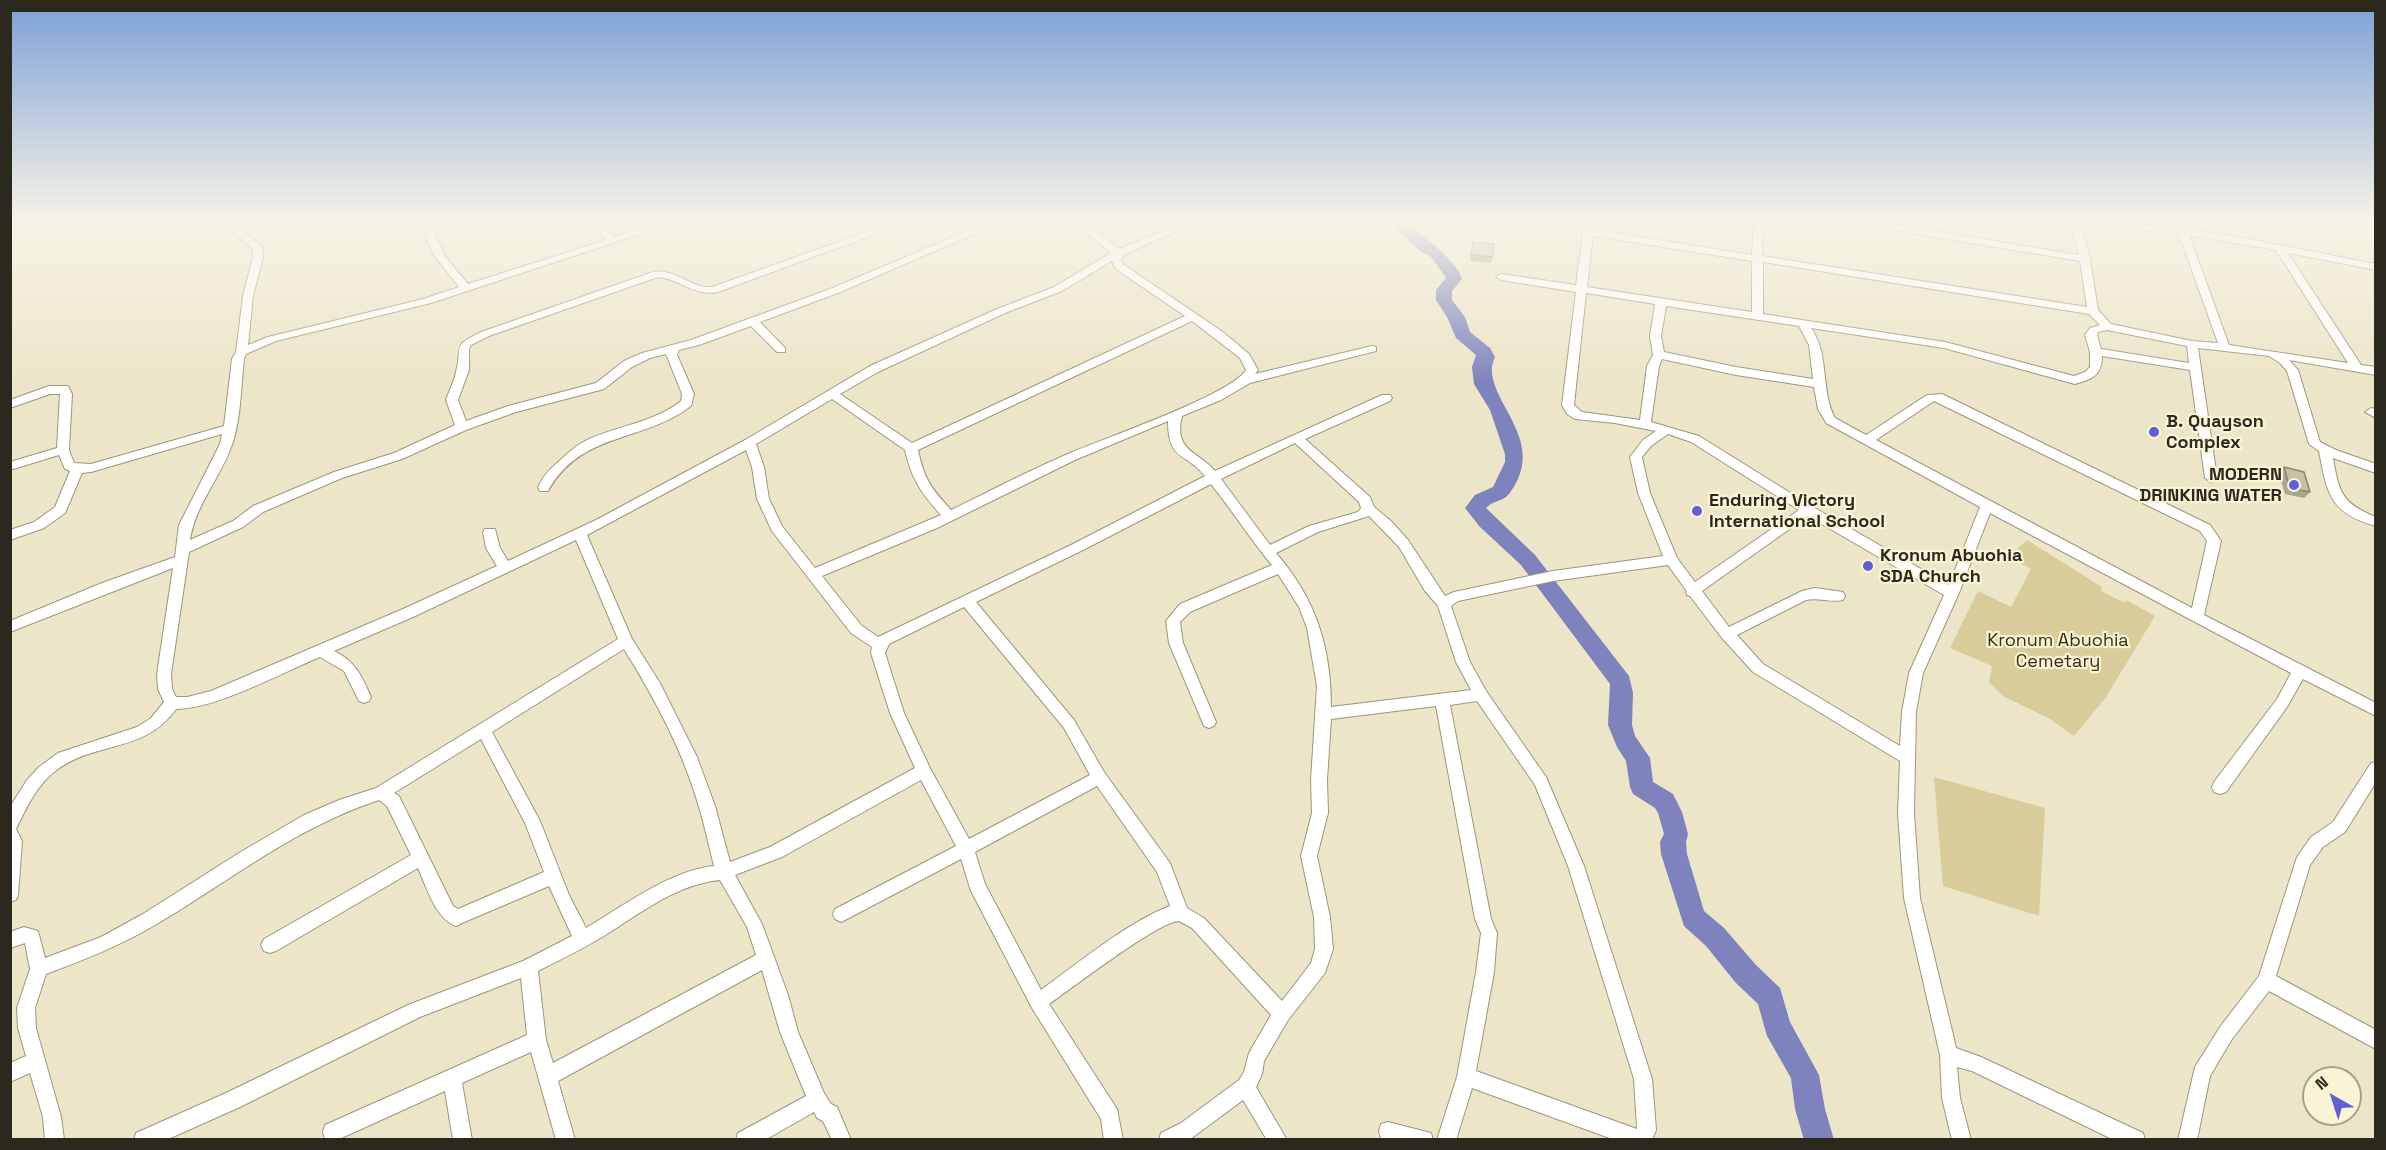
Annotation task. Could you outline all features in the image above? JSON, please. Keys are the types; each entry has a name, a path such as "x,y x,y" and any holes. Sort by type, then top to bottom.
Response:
{"street":[{"path":"172,703 165,689 164,674 186,525 226,444 238,358 242,352 248,296 253,275"},
{"path":"456,275 466,289"},
{"path":"242,352 272,339 466,289 510,275"},
{"path":"462,427 452,400 464,370 464,349 467,343 485,334 655,275"},
{"path":"672,275 705,292 757,275"},
{"path":"10,627 181,555 238,524 258,509 348,471 398,456 462,427 512,409 600,386 628,364 646,355 695,343 872,275"},
{"path":"10,825 26,793 54,764 80,751 125,737 154,724 172,703 188,703 214,696 320,651 580,533 749,443 885,364 1002,311 1058,289 1082,275"},
{"path":"1131,275 1219,334 1245,356 1252,370 1246,380"},
{"path":"1582,275 1568,405 1570,411 1579,416 1667,429 1695,440 1808,510 1952,592"},
{"path":"1757,275 1758,315"},
{"path":"1853,275 2092,311"},
{"path":"2087,275 2092,311 2107,327"},
{"path":"2198,275 2225,348"},
{"path":"2298,275 2356,366"},
{"path":"1501,277 1946,345 2075,380 2094,372 2096,352 2091,332 2107,327 2192,344 2265,352 2376,371"},
{"path":"1659,355 1656,349 1656,329 1661,302"},
{"path":"911,448 1192,316"},
{"path":"754,321 780,350"},
{"path":"1802,324 1814,340 1823,409 1830,420 2197,617 2376,710"},
{"path":"2192,344 2211,478"},
{"path":"544,488 547,479 578,450 610,437 640,429 675,413 687,403 688,394 671,355 674,348"},
{"path":"813,574 949,516 1071,457 1176,416 1217,397 1246,380 1372,349"},
{"path":"2096,352 2197,369"},
{"path":"2265,352 2284,361 2292,370 2313,440 2325,450 2376,469"},
{"path":"1646,425 1653,366 1659,355"},
{"path":"1659,355 1736,371 1819,384"},
{"path":"10,404 49,390 64,389 66,394 63,450 69,466 77,469 107,465 230,428"},
{"path":"832,394 911,448 917,474 931,496 949,516"},
{"path":"1867,440 1931,398 1938,397 2205,528 2214,541 2197,617"},
{"path":"1114,1140 1110,1116 1038,1002 976,886 965,848 924,771 897,713 878,653 879,645 884,640 1078,547 1214,477 1386,398"},
{"path":"1168,1140 1188,1130 1246,1087 1253,1074 1255,1059 1282,1014 1319,967 1324,949 1322,917 1309,856 1320,813 1319,780 1324,714 1324,686 1314,628 1306,606 1281,567 1254,535 1236,506 1214,477 1185,455 1177,445 1173,423 1176,416"},
{"path":"1667,429 1647,443 1636,457 1644,493 1671,560 1692,591 1758,668 1906,757"},
{"path":"1296,438 1365,500 1368,509 1381,518 1413,556 1426,583 1444,604 1463,662 1481,695 1541,782 1576,866 1643,1079 1647,1130 1642,1138 1636,1138 1466,1077"},
{"path":"749,443 758,467 763,499 777,528 856,629 879,645"},
{"path":"10,466 63,450"},
{"path":"2325,450 2337,501 2351,513 2376,522"},
{"path":"10,535 39,525 60,510 77,469"},
{"path":"1962,1140 1950,1097 1947,1075 1949,1055 1912,898 1906,813 1906,757 1909,712 1916,673 1988,505"},
{"path":"1268,551 1314,529 1363,515 1368,509"},
{"path":"1692,591 1808,510"},
{"path":"490,532 493,548 505,568"},
{"path":"580,533 626,641 655,687 689,757 707,806 724,872 754,924 789,1032 817,1100 824,1111 831,1114 842,1140"},
{"path":"1444,604 1454,597 1553,576 1671,560"},
{"path":"1209,722 1176,643 1173,621 1185,608 1281,567"},
{"path":"1727,634 1802,596 1815,593 1838,596"},
{"path":"966,600 1069,724 1099,777 1164,868 1181,913"},
{"path":"39,969 117,937 303,824 339,807 381,793 626,641"},
{"path":"320,651 341,660 352,668 364,697"},
{"path":"2220,787 2282,703 2300,670"},
{"path":"1324,714 1481,695"},
{"path":"1442,699 1483,919 1489,933 1485,972 1466,1077 1446,1140"},
{"path":"483,729 532,821 561,897 583,939"},
{"path":"2187,1140 2201,1073 2226,1033 2266,980 2303,862 2317,842 2339,827 2376,768"},
{"path":"143,1140 233,1100 414,1011 529,967 583,939 668,889 705,874 724,872 805,838 924,771"},
{"path":"841,914 1039,811 1099,777"},
{"path":"381,793 393,801 447,911 456,918 554,876"},
{"path":"10,834 14,841 10,894"},
{"path":"270,945 421,858"},
{"path":"1038,1002 1100,957 1159,919 1172,913 1181,913 1198,923 1282,1014"},
{"path":"10,940 24,935 33,937 39,969 26,1008 27,1028 52,1117 55,1140"},
{"path":"548,1076 766,959"},
{"path":"529,967 537,1040 566,1140"},
{"path":"2266,980 2376,1040"},
{"path":"332,1132 537,1040"},
{"path":"1949,1055 1975,1063 2136,1140"},
{"path":"10,1073 37,1060"},
{"path":"452,1078 463,1140"},
{"path":"1246,1087 1278,1140"},
{"path":"745,1140 817,1100"},
{"path":"1388,1131 1424,1140"}],"green space":[{"name":"Kronum Abuohia Cemetary","path":"2027,540 2102,587 2101,591 2125,603 2126,600 2155,616 2106,697 2074,736 2050,719 2003,696 1989,682 1992,666 1950,648 1978,591 2011,607 2031,569 2009,557"},
{"path":"1934,777 2045,808 2039,916 1943,886"}],"building":[{"path":"2284,467 2304,472 2310,492 2290,488"}],"waterway":[{"path":"1453,275 1454,279 1444,290 1444,300 1456,317 1462,334 1484,352 1486,357 1481,367 1483,384 1499,410 1515,454 1515,462 1501,491 1482,500 1475,508 1528,560 1621,682 1620,725 1625,740 1638,758 1642,787 1664,801 1670,812 1676,834 1673,842 1674,854 1693,918 1715,937 1746,974 1770,997 1777,1026 1805,1075 1810,1109 1819,1140"}],"place":[{"name":"B. Quayson Complex","path":"2154,432"},
{"name":"MODERN DRINKING WATER","path":"2294,485"},
{"name":"Enduring Victory International School","path":"1697,511"},
{"name":"Kronum Abuohia SDA Church","path":"1868,566"}]}
